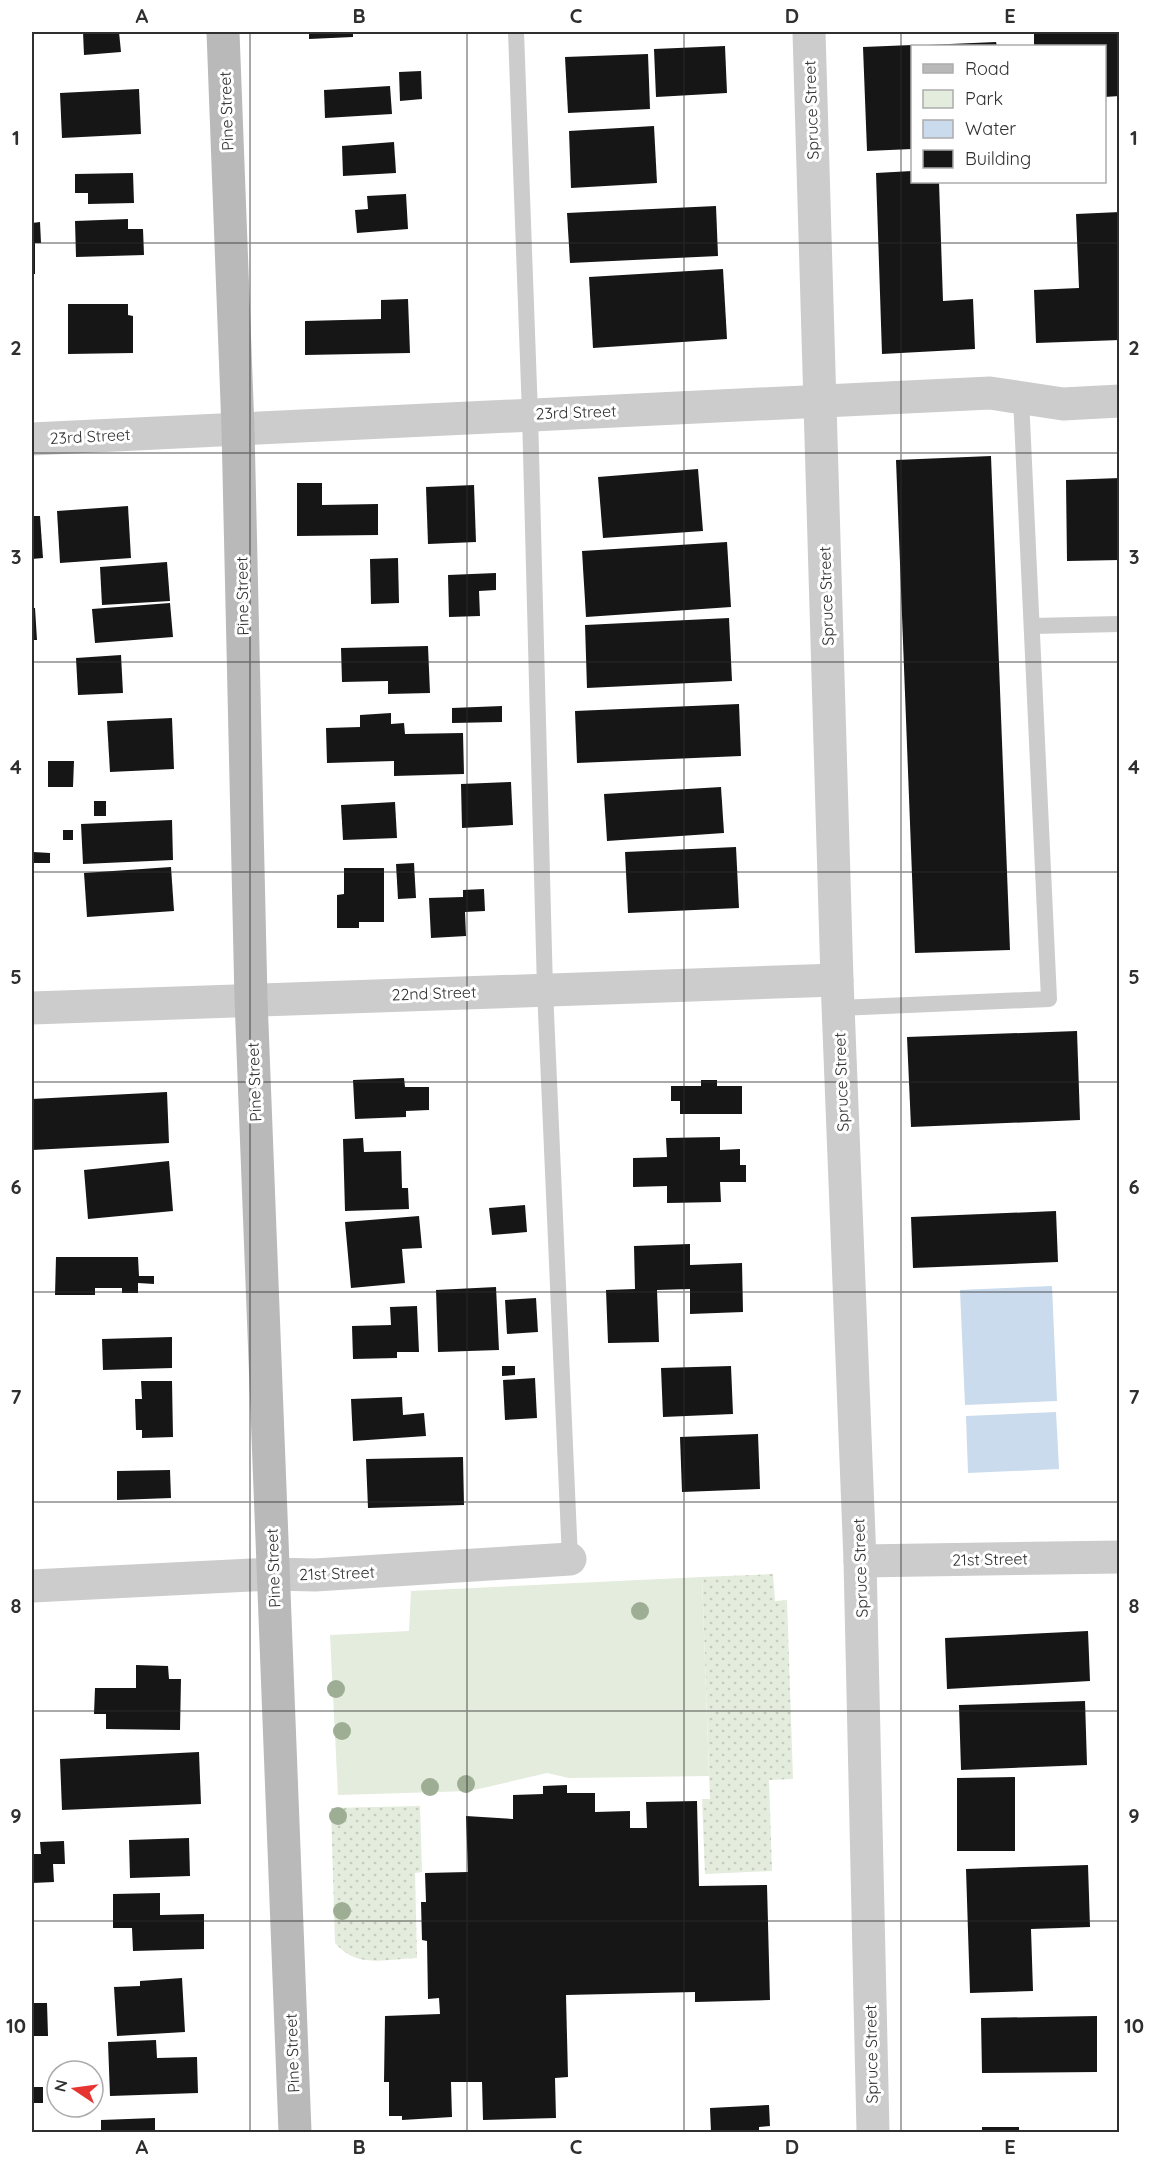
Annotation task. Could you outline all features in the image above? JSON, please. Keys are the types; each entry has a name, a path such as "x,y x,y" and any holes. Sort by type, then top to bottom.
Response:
{"street":[{"name":"Pine Street","path":"223,32 238,429 251,999 295,2133"},
{"name":"Spruce Street","path":"808,32 838,994 860,1561 873,2133"},
{"name":"23rd Street","path":"32,439 530,414 820,403 990,393 1063,404 1119,400"},
{"name":"22nd Street","path":"32,1008 545,990 838,994"},
{"name":"21st Street","path":"860,1561 1119,1557"},
{"name":"21st Street","path":"32,1586 273,1574 315,1575 570,1559"}],"lane":[{"path":"516,32 530,414 545,990 570,1559"},
{"path":"838,994 1049,999 1021,398"},
{"path":"1032,626 1119,624"}],"green space":[{"path":"773,1574 775,1601 787,1600 793,1779 769,1780 772,1871 705,1874 702,1799 710,1799 702,1577"},
{"path":"702,1577 709,1776 569,1778 547,1773 470,1791 338,1795 330,1635 409,1631 411,1591"},
{"path":"420,1806 422,1872 415,1873 417,1958 373,1961 353,1956 335,1943 331,1808"}],"water":[{"path":"1052,1286 1057,1401 965,1405 960,1290"},
{"path":"1056,1412 1059,1469 968,1473 966,1416"}],"building":[{"path":"83,32 119,32 121,52 84,55"},
{"path":"309,32 353,32 353,37 309,39"},
{"path":"1034,32 1120,32 1120,96 1106,97 1106,45 1034,45"},
{"path":"996,42 997,45 927,45"},
{"path":"911,45 911,149 867,151 863,47"},
{"path":"725,46 727,93 656,97 654,49"},
{"path":"648,54 650,109 568,113 565,57"},
{"path":"421,71 422,99 400,101 399,72"},
{"path":"390,86 392,114 325,118 324,90"},
{"path":"139,89 141,134 62,138 60,93"},
{"path":"654,126 657,183 571,188 569,131"},
{"path":"394,142 396,173 343,176 342,146"},
{"path":"911,171 911,183 939,183 943,301 973,299 975,349 882,354 876,173"},
{"path":"133,173 134,203 88,204 88,193 75,193 75,174"},
{"path":"406,194 408,229 357,233 355,210 368,209 367,196"},
{"path":"716,206 718,256 570,263 567,213"},
{"path":"1120,212 1120,340 1036,343 1034,290 1079,288 1076,214"},
{"path":"128,219 128,229 143,229 144,255 76,257 75,221"},
{"path":"40,222 41,243 35,243 35,274 32,274 32,223"},
{"path":"723,269 727,339 593,348 589,277"},
{"path":"408,299 410,353 305,355 305,321 381,319 381,300"},
{"path":"68,304 128,304 128,315 133,316 133,353 68,354"},
{"path":"991,456 1010,950 915,953 896,460"},
{"path":"698,469 703,531 603,538 598,477"},
{"path":"1120,478 1120,560 1067,561 1066,480"},
{"path":"297,483 322,483 322,505 378,504 378,535 297,536"},
{"path":"474,485 476,542 428,544 426,487"},
{"path":"128,506 131,558 60,563 57,511"},
{"path":"32,516 40,516 43,558 32,559"},
{"path":"727,542 731,607 586,617 582,551"},
{"path":"398,558 399,603 371,604 370,559"},
{"path":"167,562 170,601 102,605 100,567"},
{"path":"496,573 496,590 479,591 480,616 449,617 448,575"},
{"path":"170,603 173,637 95,643 92,609"},
{"path":"32,608 35,608 37,640 32,640"},
{"path":"729,618 732,681 587,688 585,625"},
{"path":"428,646 430,693 388,694 388,681 342,682 341,648"},
{"path":"121,655 123,693 78,695 76,658"},
{"path":"739,704 741,756 577,763 575,711"},
{"path":"502,706 502,722 452,723 452,708"},
{"path":"391,713 391,724 404,723 405,734 463,733 464,774 394,776 394,761 327,763 326,728 360,727 360,715"},
{"path":"172,718 174,769 110,772 107,721"},
{"path":"48,761 74,761 73,787 48,787"},
{"path":"511,782 513,825 462,828 461,784"},
{"path":"721,787 724,833 607,841 604,794"},
{"path":"94,801 106,801 106,816 94,816"},
{"path":"395,802 397,838 343,840 341,805"},
{"path":"172,820 173,860 83,864 81,824"},
{"path":"63,830 73,830 73,840 63,840"},
{"path":"736,847 739,908 628,913 625,852"},
{"path":"33,852 50,853 50,863 33,863"},
{"path":"414,863 416,898 398,899 396,864"},
{"path":"171,867 174,911 87,917 84,873"},
{"path":"344,868 384,868 384,922 359,922 359,928 337,928 337,895 344,894"},
{"path":"484,889 485,911 465,912 466,936 431,938 429,898 463,897 463,890"},
{"path":"1077,1031 1080,1120 911,1127 907,1037"},
{"path":"404,1078 405,1087 429,1087 429,1110 406,1111 406,1117 355,1119 353,1080"},
{"path":"701,1080 717,1080 717,1086 742,1086 742,1114 680,1114 680,1101 671,1101 671,1086 701,1086"},
{"path":"167,1092 169,1143 32,1150 32,1099"},
{"path":"720,1137 720,1150 740,1149 740,1165 746,1165 746,1182 720,1182 721,1202 667,1203 667,1186 633,1187 633,1158 667,1157 666,1138"},
{"path":"363,1138 364,1152 401,1151 402,1188 408,1188 409,1209 345,1211 343,1139"},
{"path":"169,1161 173,1211 88,1219 84,1170"},
{"path":"525,1205 527,1232 492,1235 489,1208"},
{"path":"1056,1211 1058,1262 913,1268 911,1217"},
{"path":"419,1216 422,1248 402,1249 405,1283 351,1288 345,1222"},
{"path":"690,1244 690,1265 742,1263 743,1312 690,1314 690,1289 657,1290 659,1342 608,1343 606,1290 635,1289 634,1246"},
{"path":"56,1257 138,1257 139,1276 154,1276 154,1284 138,1283 138,1293 122,1293 122,1288 95,1288 95,1295 55,1295"},
{"path":"496,1287 499,1350 438,1352 436,1290"},
{"path":"536,1298 538,1332 507,1334 505,1300"},
{"path":"417,1306 419,1352 397,1352 397,1358 353,1359 352,1326 391,1325 390,1307"},
{"path":"172,1337 172,1368 103,1370 102,1339"},
{"path":"502,1366 515,1366 515,1375 502,1376"},
{"path":"731,1366 733,1414 663,1417 661,1368"},
{"path":"535,1378 537,1418 505,1420 503,1380"},
{"path":"141,1381 172,1381 173,1437 142,1438 142,1430 136,1430 135,1399 142,1399"},
{"path":"402,1397 403,1415 424,1413 426,1436 353,1441 351,1399"},
{"path":"758,1434 760,1489 682,1492 680,1437"},
{"path":"463,1457 464,1505 368,1508 366,1459"},
{"path":"170,1470 171,1498 117,1500 117,1471"},
{"path":"1088,1631 1090,1681 947,1689 945,1638"},
{"path":"136,1665 168,1666 169,1679 181,1679 180,1730 106,1729 106,1714 94,1714 95,1688 136,1688"},
{"path":"1085,1701 1087,1765 961,1770 959,1705"},
{"path":"199,1752 201,1804 62,1810 60,1759"},
{"path":"1015,1777 1015,1851 957,1851 957,1778"},
{"path":"567,1785 567,1793 595,1793 595,1812 630,1811 630,1828 647,1828 646,1802 697,1801 699,1886 767,1885 770,2000 695,2002 695,1992 566,1995 568,2077 555,2078 556,2118 483,2120 482,2082 451,2082 452,2117 402,2120 402,2116 389,2116 389,2082 384,2082 385,2016 440,2014 439,1998 428,1999 427,1941 422,1940 421,1902 426,1902 425,1873 468,1872 466,1816 513,1819 513,1795 543,1794 543,1786"},
{"path":"189,1838 190,1876 130,1878 129,1840"},
{"path":"64,1841 65,1864 53,1864 54,1882 32,1883 32,1854 41,1854 40,1842"},
{"path":"1088,1865 1090,1927 1031,1929 1033,1991 970,1993 966,1869"},
{"path":"160,1893 160,1915 204,1914 204,1949 133,1951 132,1928 113,1928 113,1894"},
{"path":"182,1978 185,2032 117,2036 114,1987 140,1986 140,1981"},
{"path":"32,2003 47,2003 48,2036 32,2036"},
{"path":"1097,2016 1097,2072 982,2073 981,2018"},
{"path":"156,2040 157,2058 197,2057 198,2093 110,2096 108,2042"},
{"path":"32,2087 43,2087 43,2103 32,2103"},
{"path":"769,2105 770,2126 759,2127 759,2132 711,2132 710,2108"},
{"path":"155,2118 155,2132 101,2132 101,2120"},
{"path":"982,2127 1019,2127 1019,2132 982,2132"}]}
